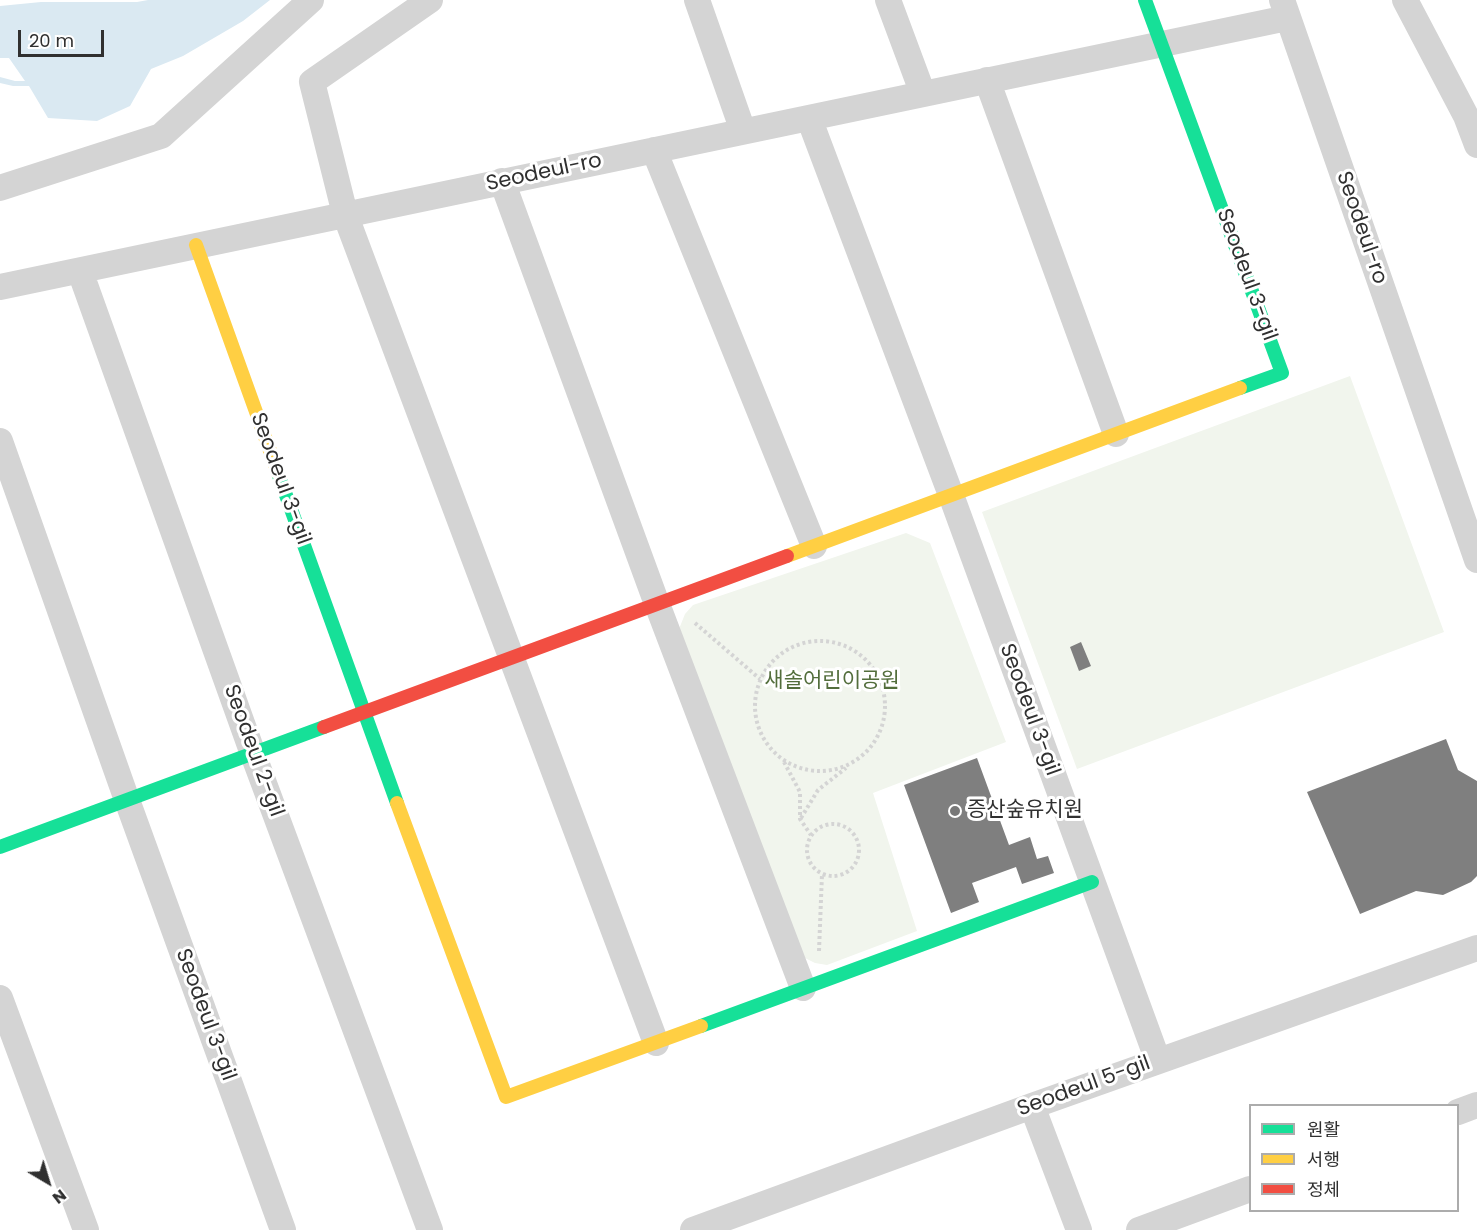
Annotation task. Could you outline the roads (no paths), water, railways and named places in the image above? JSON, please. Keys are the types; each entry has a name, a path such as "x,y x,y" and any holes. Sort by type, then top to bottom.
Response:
{"street":[{"path":"0,188 161,136 311,0"},
{"path":"430,0 312,81 345,214 656,1043 1092,882"},
{"path":"697,0 743,131"},
{"path":"888,0 923,94"},
{"path":"1145,0 1161,44"},
{"path":"1405,0 1466,116 1477,145"},
{"name":"Seodeul-ro","path":"0,287 1161,44 1284,9 1477,560"},
{"name":"Seodeul 3-gil","path":"0,847 1282,373 1161,44"},
{"path":"987,80 1116,434"},
{"name":"Seodeul 3-gil","path":"809,118 951,495 1158,1061"},
{"path":"654,150 814,546"},
{"path":"502,181 657,604 803,988"},
{"name":"Seodeul 3-gil","path":"196,245 364,713 506,1097 656,1043"},
{"name":"Seodeul 2-gil","path":"80,271 253,753 430,1230"},
{"name":"Seodeul 3-gil","path":"0,441 283,1230"},
{"name":"Seodeul 5-gil","path":"693,1230 1032,1106 1477,948"},
{"path":"0,998 86,1230"},
{"path":"1459,1112 1477,1105"},
{"path":"1032,1106 1079,1230"},
{"path":"1139,1230 1249,1190"}],"place":[{"name":"증산숲유치원","path":"955,811"}],"park label":[{"name":"새솔어린이공원","path":"832,682"}]}
